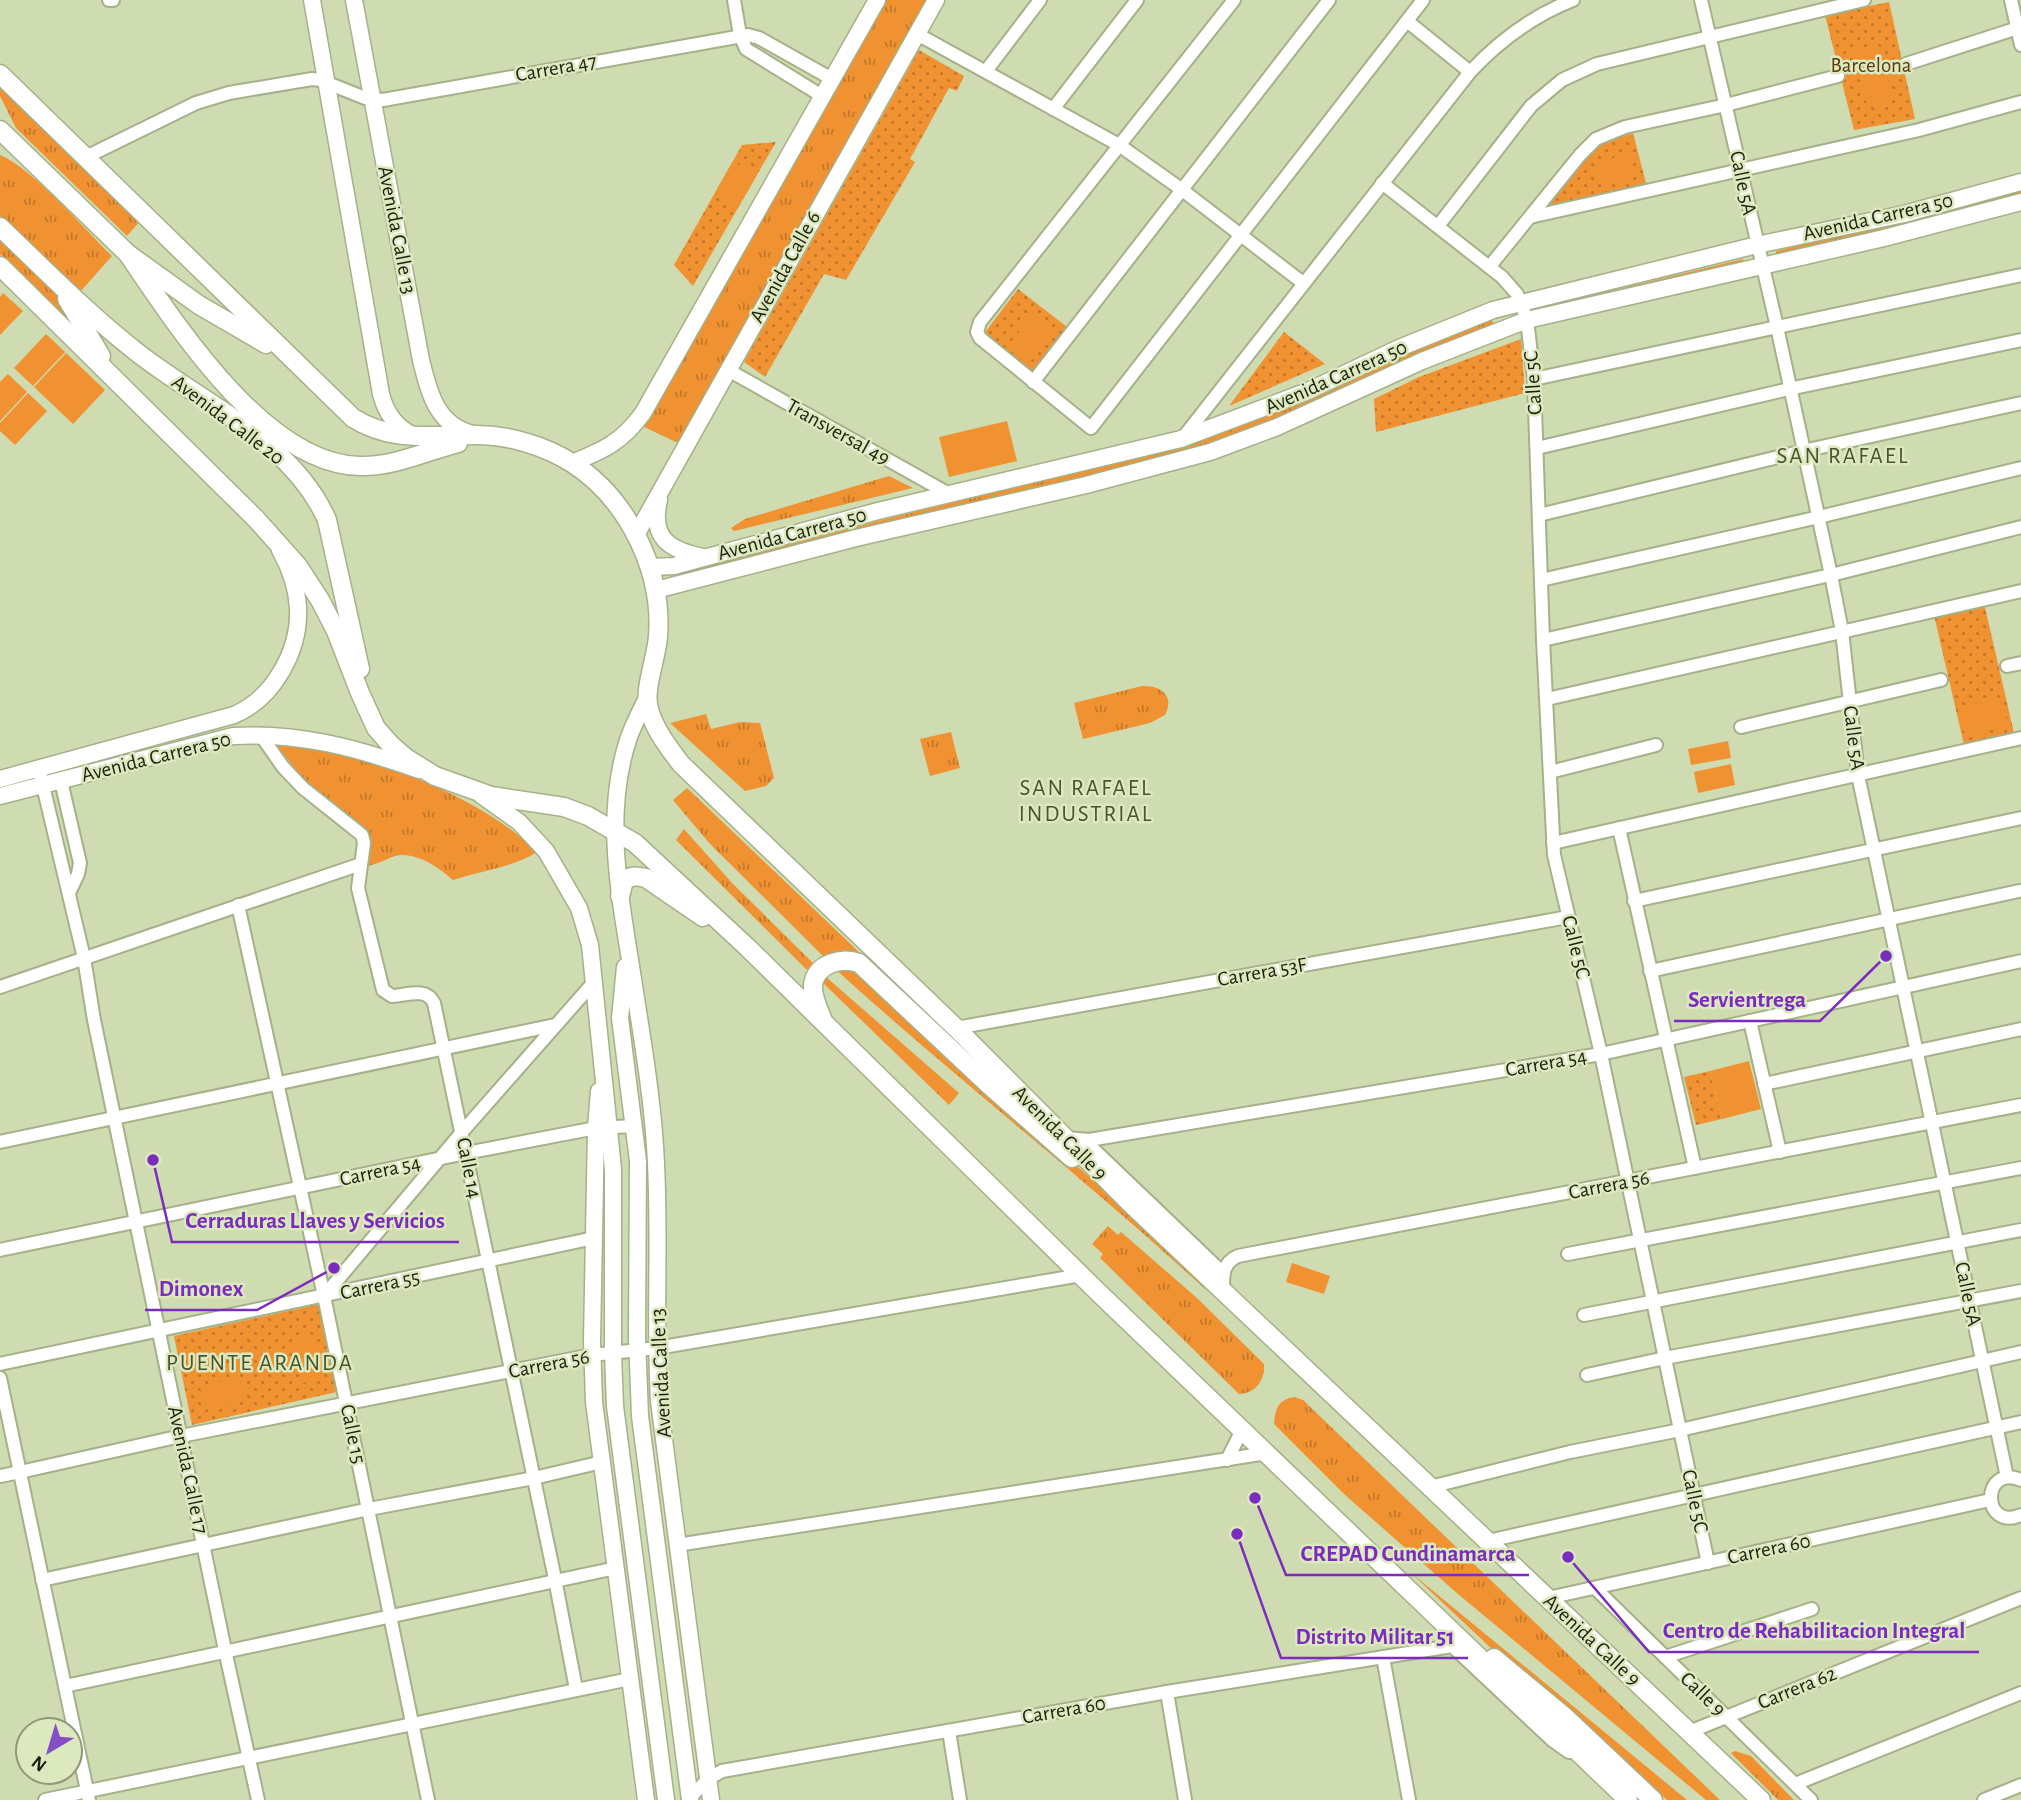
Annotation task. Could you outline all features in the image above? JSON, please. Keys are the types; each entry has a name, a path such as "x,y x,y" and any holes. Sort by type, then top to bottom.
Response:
{"highway":[{"path":"0,74 353,418 393,435 416,438 483,436"},
{"path":"0,120 3,139 15,156 54,183 128,254 199,305 272,347 317,384"},
{"name":"Avenida Calle 20","path":"0,227 77,302 135,350 251,432 305,482 317,498 327,520 362,676 379,714 408,749 473,790"},
{"path":"128,254 160,301 239,401 278,435 310,456 332,464 382,465 483,436"},
{"name":"Avenida Calle 20","path":"0,266 268,532 298,566 336,631 376,728 405,758 435,776 473,790 564,807 616,831 635,843 747,947"},
{"path":"56,281 114,378"},
{"name":"Avenida Calle 9","path":"483,436 535,445 572,463 609,495 625,515 636,535 656,590 658,637 648,696 649,710 664,740 681,764 956,1028 1130,1203 1223,1282 1430,1487 1761,1800"},
{"path":"620,896 621,885 627,878 646,878 747,947 1081,1275 1629,1800"},
{"path":"823,1021 813,993 816,977 824,967 835,961 851,960 859,963 1046,1137 1130,1203"},
{"path":"1416,1597 1452,1646"},
{"path":"1416,1597 1521,1679 1653,1800"}],"main road":[{"name":"Avenida Calle 13","path":"312,0 381,394 385,409 393,421 416,438"},
{"name":"Avenida Calle 13","path":"354,0 430,396 448,422 483,436"},
{"path":"572,463 621,439 643,413 877,0"},
{"name":"Avenida Calle 6","path":"636,535 936,0"},
{"name":"Avenida Carrera 50","path":"649,567 674,566 878,511 1181,439 1296,396 1459,323 1521,302 1757,245 1904,214 2021,182"},
{"name":"Avenida Carrera 50","path":"656,590 856,538 1086,485 1210,452 1277,427 1422,361 1527,320 1884,237 2021,202"},
{"path":"662,488 656,522 666,542 679,552 705,558"},
{"name":"Avenida Calle 20","path":"268,532 278,546 293,578 298,608 295,635"},
{"name":"Avenida Carrera 50","path":"0,779 239,712 257,701 272,685 286,661 295,635"},
{"name":"Avenida Calle 13","path":"648,696 628,739 624,758 619,787 616,867 654,1129 659,1401 711,1800"},
{"name":"Avenida Carrera 50","path":"0,796 233,736 260,734 328,741 435,776"},
{"path":"473,790 495,803 530,832 559,871 576,901 585,926 603,1054 603,1128 594,1238 594,1402 646,1800"},
{"name":"Avenida Calle 13","path":"627,946 620,1018 638,1178 637,1350 640,1416 689,1800"},
{"path":"603,1128 614,1208 615,1406 666,1800"},
{"path":"637,1264 657,1233"},
{"path":"661,1574 677,1545"},
{"path":"615,1560 636,1568"}],"street":[{"path":"734,0 743,45 751,53 822,96"},
{"path":"986,71 1040,0"},
{"path":"1054,109 1137,0"},
{"path":"1234,0 979,322 977,332 980,338 1091,428 1423,0"},
{"path":"1033,382 1329,0"},
{"path":"1181,439 1470,72 1494,46 1525,23 1573,0"},
{"name":"Calle 5A","path":"1701,0 1819,517 1842,631 1858,775 2007,1478"},
{"path":"1438,226 1531,106 1562,80 1597,64 1864,0"},
{"path":"2011,0 2021,45"},
{"path":"1407,21 1470,72"},
{"path":"1906,64 2019,28"},
{"path":"917,34 1119,145 1242,235 1303,284"},
{"name":"Carrera 47","path":"372,100 740,35 759,38 832,79"},
{"path":"1490,266 1596,139 1650,120 1726,105 1838,76"},
{"path":"86,157 195,103 217,96 306,79 327,82 372,100"},
{"path":"1530,217 1920,130 2021,102"},
{"path":"1382,183 1490,266 1517,294 1521,302"},
{"path":"1534,379 2021,275"},
{"name":"Calle 5C","path":"1521,302 1527,320 1534,379 1554,855 1601,1054 1708,1563"},
{"path":"1537,448 1789,389 2021,340"},
{"name":"Transversal 49","path":"728,370 949,495"},
{"path":"1539,515 1803,451 2021,403"},
{"path":"1541,580 2021,468"},
{"path":"1543,640 1831,575 2021,527"},
{"path":"1546,699 2021,591"},
{"path":"2007,666 2021,663"},
{"path":"1741,727 1941,680"},
{"name":"Calle 14","path":"260,734 283,767 303,789 362,835 365,843 358,888 386,993 392,996 419,993 430,997 434,1003 576,1689"},
{"path":"1553,843 2021,738"},
{"path":"1550,772 1656,745"},
{"name":"Avenida Calle 17","path":"39,769 84,958 258,1800"},
{"path":"61,781 80,863 69,893"},
{"path":"1634,901 2021,818"},
{"path":"1619,828 1695,1168"},
{"path":"0,986 361,864"},
{"path":"1650,971 2020,891"},
{"name":"Calle 15","path":"239,905 347,1404 428,1800"},
{"name":"Carrera 53F","path":"956,1028 1568,917"},
{"name":"Carrera 54","path":"1066,1138 1085,1141 1601,1054 2021,961"},
{"path":"324,1296 462,1132 594,982"},
{"path":"1750,1021 1780,1152"},
{"path":"0,1142 555,1025"},
{"path":"1764,1084 2021,1029"},
{"name":"Carrera 56","path":"1223,1282 1227,1264 1238,1256 2021,1105"},
{"name":"Carrera 54","path":"0,1251 466,1153 603,1128 634,1126"},
{"path":"1085,1141 1223,1282"},
{"path":"1568,1254 2021,1168"},
{"path":"1584,1315 2021,1230"},
{"name":"Carrera 55","path":"0,1364 594,1238"},
{"name":"Carrera 56","path":"0,1476 181,1436 592,1355 657,1348 1081,1275"},
{"path":"1587,1375 2021,1291"},
{"path":"1430,1487 1570,1452 1680,1430 2021,1352"},
{"path":"0,1378 88,1795"},
{"path":"1488,1541 2021,1422"},
{"path":"1227,1460 1242,1430"},
{"path":"677,1545 1267,1453"},
{"path":"42,1580 602,1462"},
{"path":"2020,1518 2000,1515 1990,1500 1992,1488 2001,1479 2021,1480"},
{"name":"Carrera 60","path":"1548,1598 1990,1500"},
{"path":"65,1686 555,1579 615,1560"},
{"name":"Calle 9","path":"1595,1588 1811,1800"},
{"name":"Carrera 62","path":"1689,1732 2021,1598"},
{"path":"1665,1657 1812,1609"},
{"path":"1452,1646 1552,1740 1602,1775"},
{"name":"Carrera 60","path":"689,1800 708,1779 722,1770 1167,1692 1452,1646"},
{"path":"1383,1657 1409,1800"},
{"path":"45,1800 88,1795 630,1679"},
{"path":"1167,1692 1185,1800"},
{"path":"1796,1784 2021,1693"},
{"path":"949,1731 960,1800"},
{"path":"1984,1800 2021,1785"}],"green space":[{"path":"885,0 929,0 678,443 642,426"},
{"name":"Barcelona","path":"1889,2 1915,119 1854,130 1825,15"},
{"path":"1879,45 1893,99 1867,106 1853,52"},
{"path":"919,50 964,76 957,91 949,88 910,159 915,162 846,280 824,274 765,377 744,362"},
{"path":"0,82 140,221 127,236 16,128 0,96"},
{"path":"1633,133 1646,183 1539,211 1598,145"},
{"path":"776,142 693,286 674,265 742,145"},
{"path":"1627,151 1637,173 1603,189 1593,168"},
{"path":"0,155 14,162 43,186 112,256 80,292 0,216"},
{"path":"733,161 757,175 737,209 714,195"},
{"path":"2021,191 2021,198 1777,257 1776,251"},
{"path":"0,235 53,285 83,335 0,254"},
{"path":"1743,259 1744,265 1564,307 1565,302"},
{"path":"1018,289 1067,327 1031,373 983,335"},
{"path":"3,293 23,311 0,335 0,297"},
{"path":"1033,314 1054,330 1029,364 1007,347"},
{"path":"1492,320 1495,326 1205,449 684,579 682,572 1202,441 1323,394 1423,347"},
{"path":"1284,332 1325,364 1229,406"},
{"path":"46,334 65,352 33,386 14,368"},
{"path":"1521,339 1525,393 1376,432 1374,399 1419,377"},
{"path":"66,353 105,390 73,424 34,387"},
{"path":"8,374 27,392 0,421 0,382"},
{"path":"28,393 47,411 15,445 0,431 0,423"},
{"path":"1007,421 1017,461 949,477 939,437"},
{"path":"889,476 913,488 734,531 731,528 745,519"},
{"path":"1984,603 2014,733 1964,745 1934,615"},
{"path":"1142,686 1155,687 1164,693 1168,702 1165,715 1150,723 1083,739 1074,703"},
{"path":"2001,697 2008,725 1965,736 1958,707"},
{"path":"706,714 711,729 740,722 760,723 774,778 766,786 745,791 670,723"},
{"path":"951,732 960,768 930,776 920,739"},
{"path":"1728,741 1731,758 1691,765 1688,749"},
{"path":"289,744 353,757 421,780 486,813 537,852 507,865 453,880 434,866 411,856 395,856 368,866 369,841 365,829 302,777 276,745"},
{"path":"1731,764 1735,785 1698,793 1694,772"},
{"path":"687,788 862,955 840,952 823,956 710,844 673,800"},
{"path":"684,829 733,884 813,963 807,970 676,840"},
{"path":"833,967 852,968 1112,1197 1207,1291 1115,1209"},
{"path":"826,977 959,1093 949,1105 823,983"},
{"path":"1749,1061 1761,1109 1722,1119 1710,1071"},
{"path":"1710,1071 1722,1119 1696,1125 1684,1077"},
{"path":"1108,1226 1118,1235 1121,1232 1197,1298 1264,1364 1261,1380 1255,1388 1239,1394 1100,1258 1103,1254 1092,1244"},
{"path":"1292,1263 1330,1276 1324,1294 1286,1282"},
{"path":"325,1303 341,1391 192,1425 174,1336"},
{"path":"315,1334 322,1380 301,1383 294,1337"},
{"path":"242,1377 247,1400 205,1410 200,1386"},
{"path":"1295,1397 1303,1400 1720,1800 1706,1800 1458,1594 1345,1495 1274,1424 1281,1402"},
{"path":"1410,1572 1687,1800 1667,1800 1611,1747 1493,1650"},
{"path":"1735,1751 1751,1756 1794,1800 1778,1800 1731,1753"}],"place":[{"name":"Servientrega","path":"1886,956"},
{"name":"Cerraduras Llaves y Servicios","path":"153,1160"},
{"name":"Dimonex","path":"334,1268"},
{"name":"CREPAD Cundinamarca","path":"1255,1498"},
{"name":"Distrito Militar 51","path":"1237,1534"},
{"name":"Centro de Rehabilitacion Integral","path":"1568,1557"}],"district":[{"name":"SAN RAFAEL","path":"1843,456"},
{"name":"SAN RAFAEL INDUSTRIAL","path":"1086,801"},
{"name":"PUENTE ARANDA","path":"260,1363"}]}
